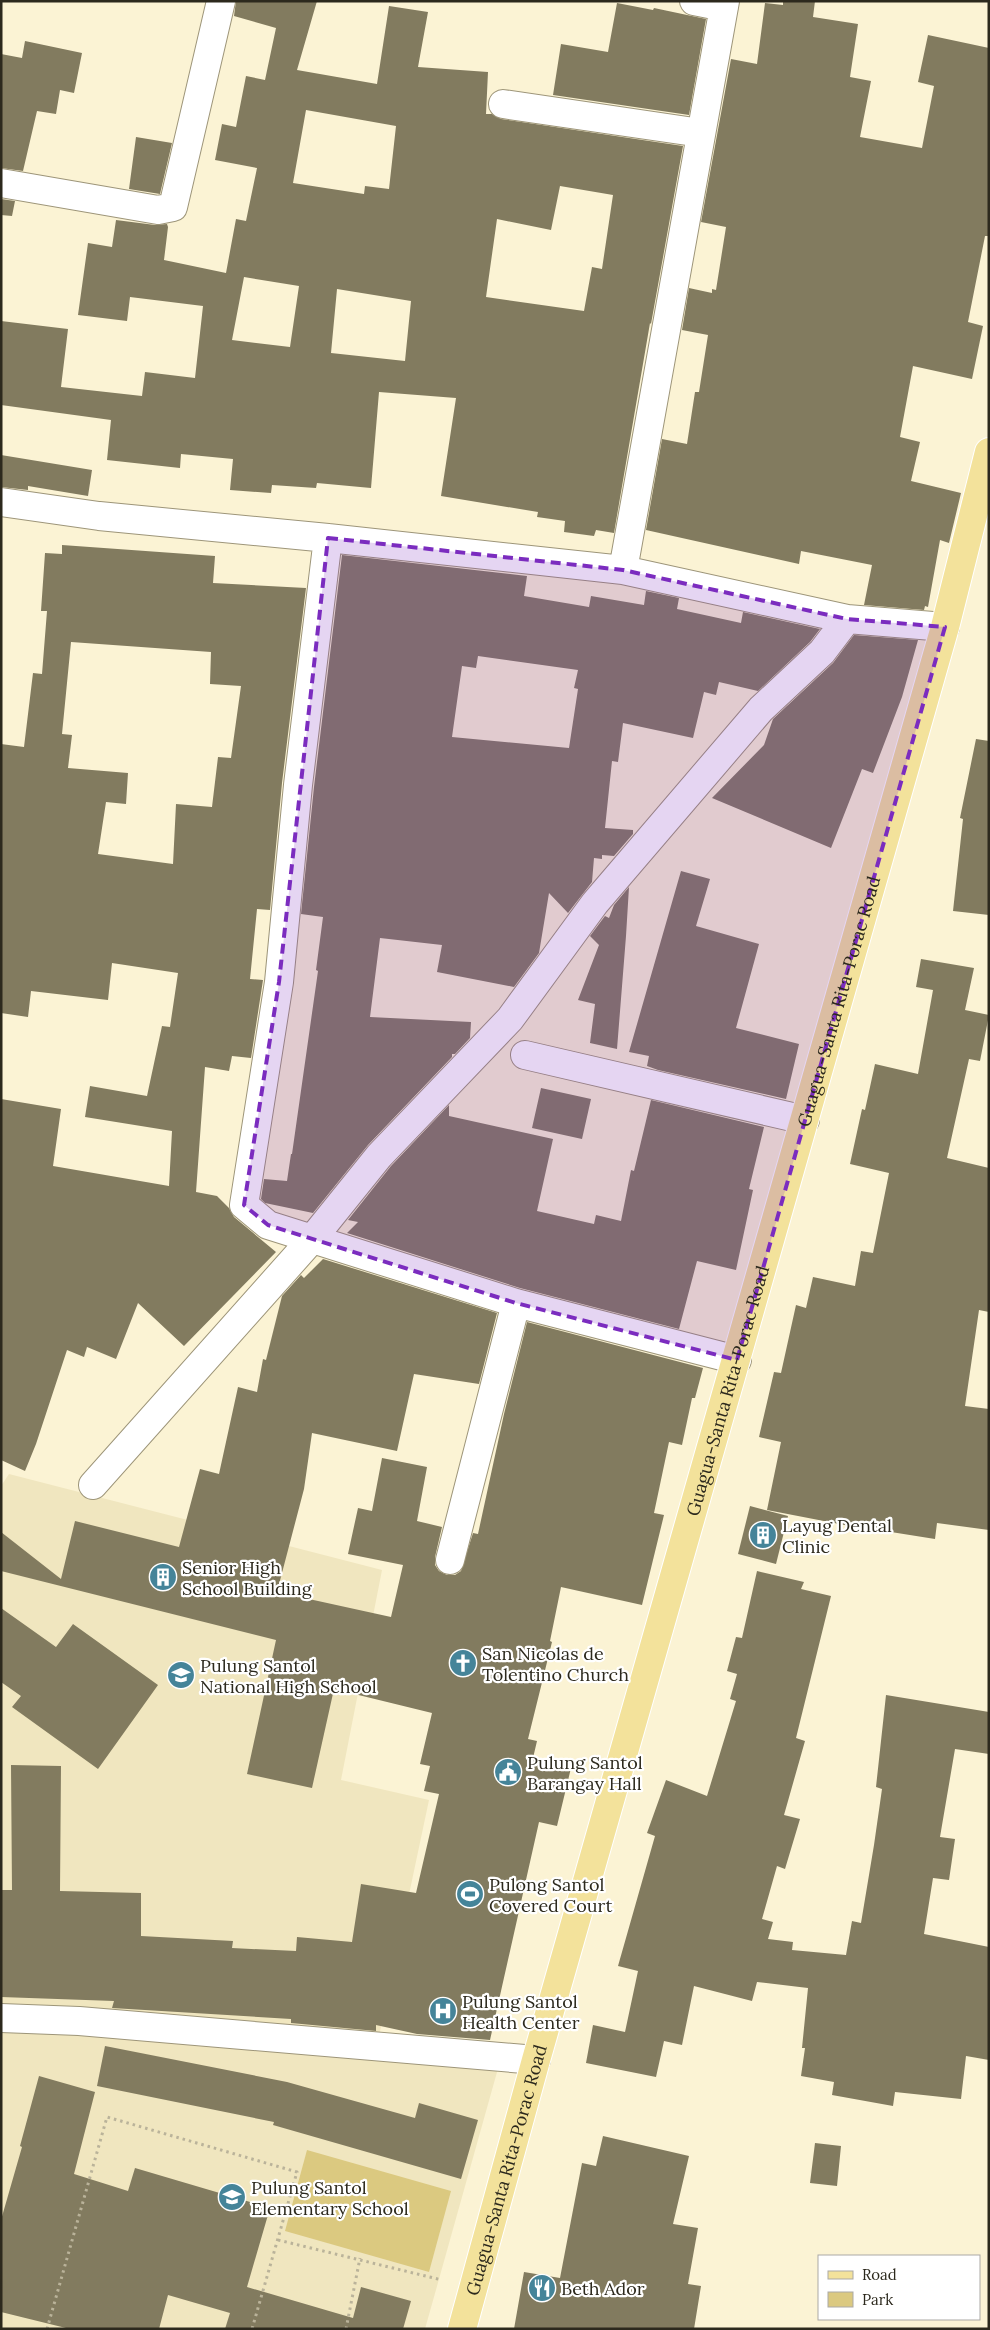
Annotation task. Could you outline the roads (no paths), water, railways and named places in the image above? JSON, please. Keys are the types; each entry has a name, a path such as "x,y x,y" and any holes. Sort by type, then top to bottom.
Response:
{"main road":[{"name":"Guagua-Santa Rita-Porac Road","path":"462,2329 536,2060 945,628 989,454"}],"street":[{"path":"1,183 158,210 173,207 220,1"},
{"path":"623,570 724,4 694,1"},
{"path":"503,104 701,132"},
{"path":"1,502 99,516 328,538 623,570 847,619 945,628"},
{"path":"328,538 298,785 279,982 244,1204 268,1225 516,1303 737,1360"},
{"path":"93,1485 313,1238 379,1156 510,1019 595,903 761,709 822,652 847,619"},
{"path":"525,1056 805,1120"},
{"path":"450,1560 516,1303"},
{"path":"1,2018 79,2021 536,2060"}],"place":[{"name":"Layug Dental Clinic","path":"763,1535"},
{"name":"Senior High School Building","path":"163,1577"},
{"name":"San Nicolas de Tolentino Church","path":"463,1663"},
{"name":"Pulung Santol National High School","path":"181,1675"},
{"name":"Pulung Santol Barangay Hall","path":"508,1772"},
{"name":"Pulong Santol Covered Court","path":"470,1894"},
{"name":"Pulung Santol Health Center","path":"443,2011"},
{"name":"Pulung Santol Elementary School","path":"232,2197"},
{"name":"Beth Ador","path":"542,2288"}]}
